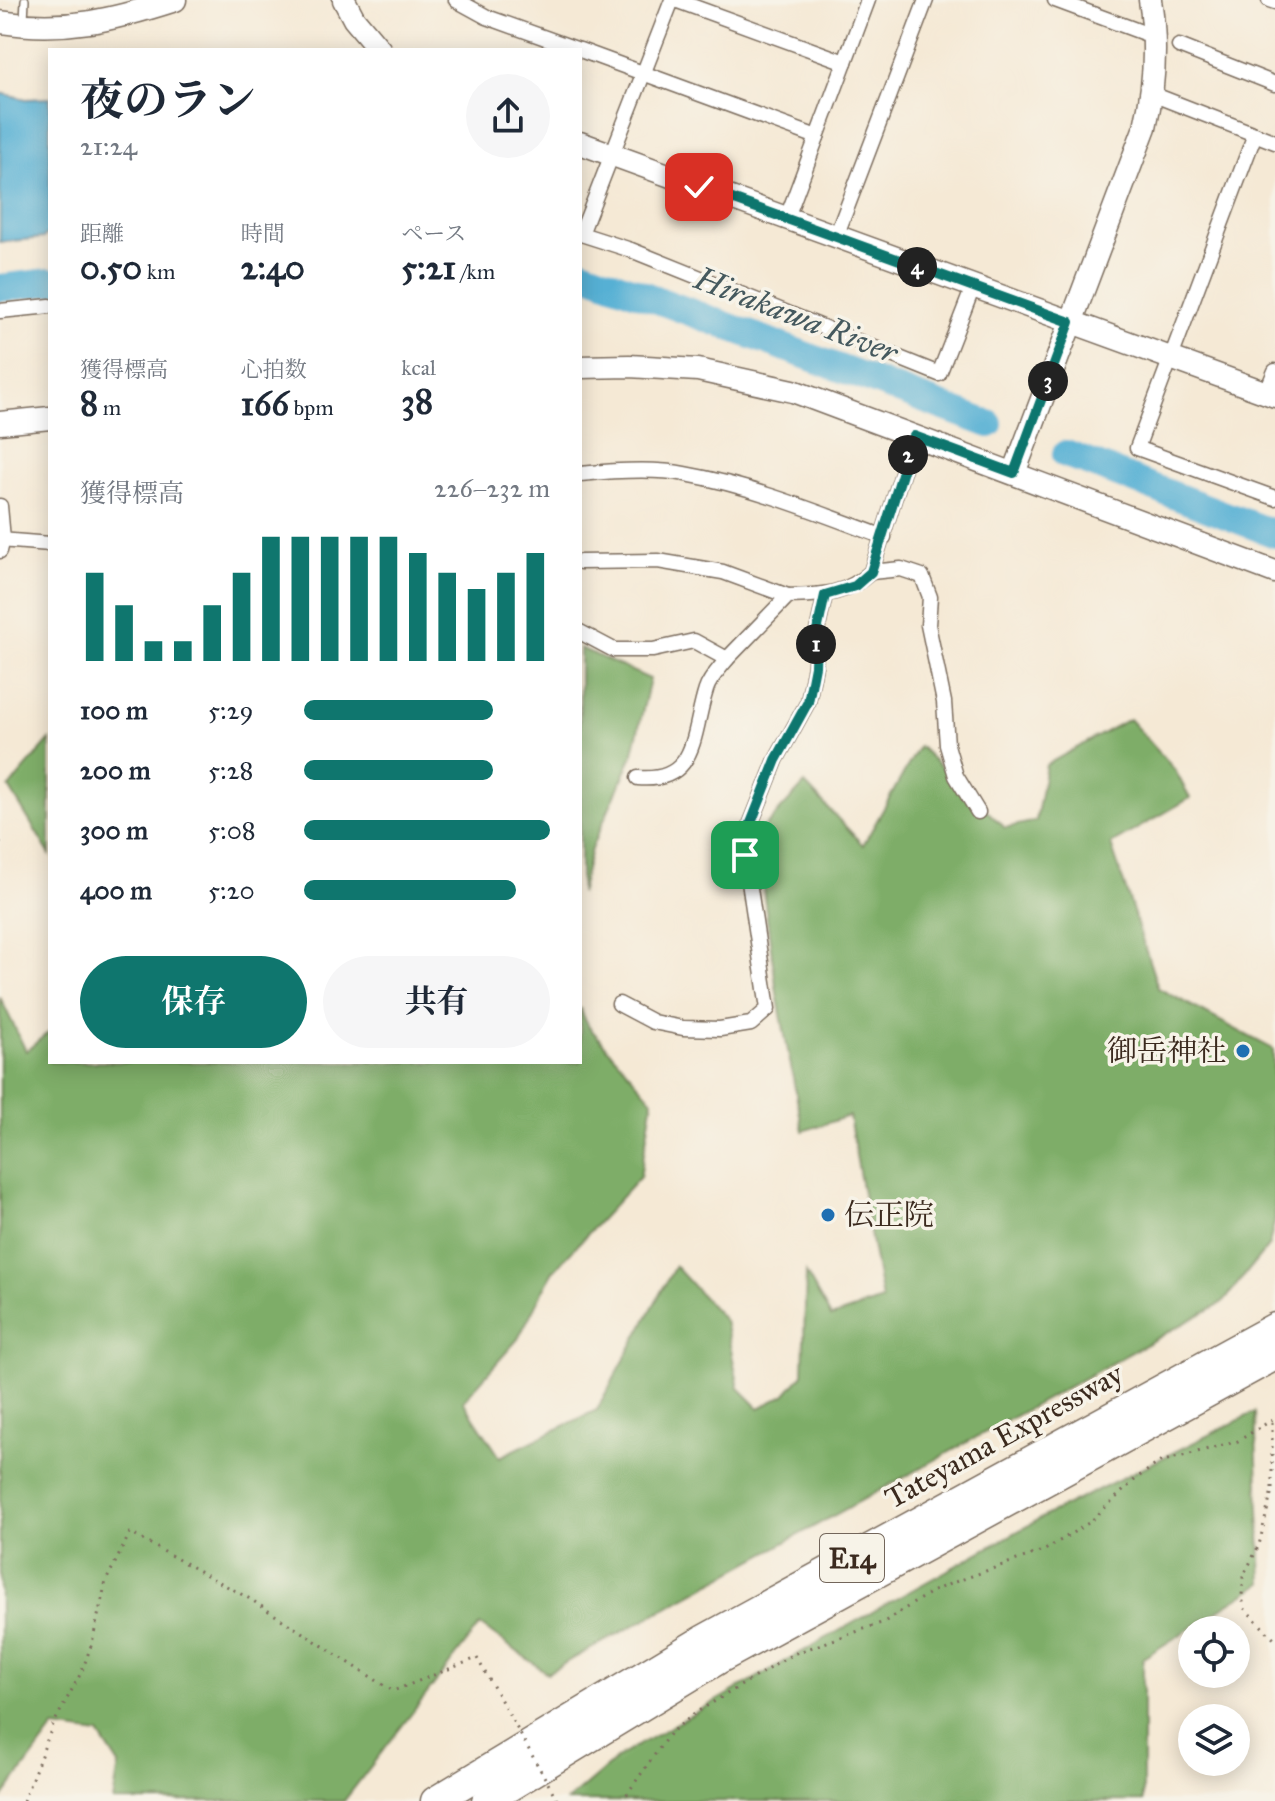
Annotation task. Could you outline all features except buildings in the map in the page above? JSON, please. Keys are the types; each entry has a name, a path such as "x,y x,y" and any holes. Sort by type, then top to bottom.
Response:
{"highway":[{"name":"Tateyama Expressway","path":"435,1801 718,1632 1275,1327"},
{"name":"Tateyama Expressway","path":"486,1801 718,1660 1275,1356"}],"street":[{"path":"0,22 51,27 94,23 175,0"},
{"path":"344,0 354,19 378,48"},
{"path":"456,0 487,17 574,48"},
{"path":"582,231 674,0 845,62"},
{"path":"786,220 868,0"},
{"path":"840,226 926,0"},
{"path":"1055,0 1144,33"},
{"path":"1018,462 1145,127 1152,94 1155,40 1150,0"},
{"path":"1269,0 1275,2"},
{"path":"1179,46 1275,84"},
{"path":"582,51 817,137"},
{"path":"1152,94 1275,142"},
{"path":"1255,134 1137,448 1275,498"},
{"path":"582,144 1271,395 1275,371"},
{"path":"582,234 631,250 939,374 973,287"},
{"path":"0,311 48,306"},
{"path":"582,367 679,368 735,377 814,398 914,436 1018,462 1275,572"},
{"path":"0,423 48,418"},
{"path":"582,562 658,561 723,572 788,596 825,595 855,586 871,572 914,436"},
{"path":"582,474 681,473 794,504 884,537"},
{"path":"0,506 1,543 48,544"},
{"path":"871,572 901,569 922,576 930,597 928,625 944,702 947,745 956,776 978,812"},
{"path":"619,1004 653,1022 708,1029 751,1024 768,1009 745,855 751,823 776,760 808,702 815,666 816,636 825,595"},
{"path":"638,778 670,775 687,761 707,686 727,659 788,596"},
{"path":"582,633 614,650 653,650 694,641 727,659"}],"lane":[{"path":"23,26 25,0"}],"path":[{"path":"1274,1420 1272,1490 1259,1545 1243,1577 1242,1595 1244,1608 1275,1640"},
{"path":"622,1801 670,1733 697,1712 793,1654 884,1622 931,1592 1045,1550 1090,1522 1138,1477 1160,1462 1238,1441 1274,1420"},
{"path":"23,1801 53,1725 82,1671 92,1643 106,1581 130,1533 250,1599 393,1691 477,1658 558,1801"}],"green space":[{"path":"582,649 650,679 632,757 591,849 582,886"},
{"path":"1129,719 1175,770 1190,798 1111,844 1158,988 1273,1049 1275,1219 1269,1245 1223,1302 547,1673 480,1625 344,1801 113,1801 119,1765 99,1734 54,1728 0,1801 0,997 26,1051 48,1033 48,1064 582,1064 582,1012 588,1026 653,1100 640,1177 553,1271 518,1339 463,1401 500,1457 597,1410 675,1266 725,1321 739,1388 759,1408 785,1395 803,1374 806,1273 831,1317 882,1300 849,1116 803,1131 777,993 756,836 805,784 863,845 919,746 1005,828 1036,821 1046,765"},
{"path":"48,742 48,852 9,787"},
{"path":"1255,1412 1262,1583 1210,1616 1178,1616 1178,1636 1143,1658 1143,1801 567,1801 621,1755 1049,1514"}],"water":[{"path":"0,93 26,99 48,98 48,234 44,238 0,242"}],"waterway":[{"name":"Hirakawa River","path":"582,272 989,424"},
{"name":"Hirakawa River","path":"0,288 48,282"},
{"name":"Hirakawa River","path":"1066,454 1275,534"}],"place":[{"name":"御岳神社","path":"1243,1051"},
{"name":"伝正院","path":"828,1215"}],"route":[{"path":"699,187 1070,322 1014,473 914,436 871,572 855,586 825,595 816,636 815,666 808,702 776,760 751,823 745,855"}]}
